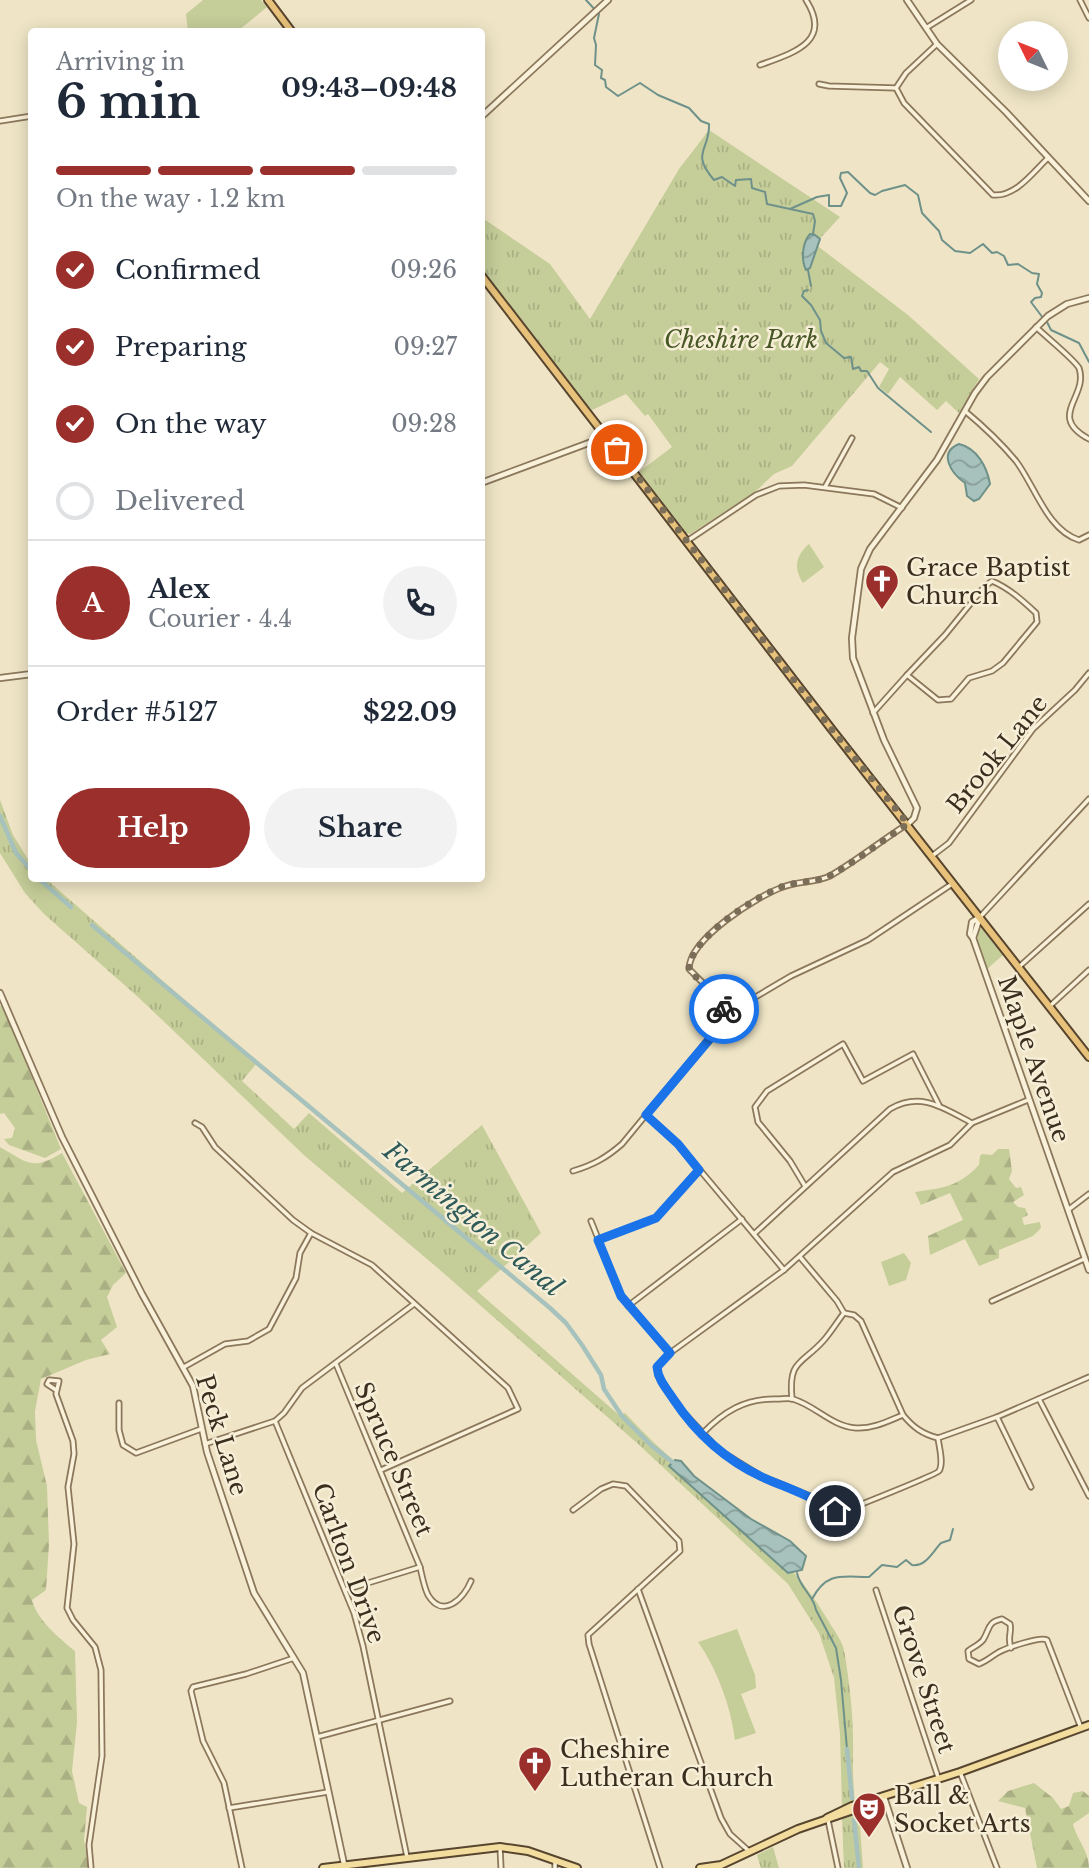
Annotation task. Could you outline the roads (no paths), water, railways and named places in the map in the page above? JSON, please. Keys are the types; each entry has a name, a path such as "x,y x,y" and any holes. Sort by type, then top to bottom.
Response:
{"highway":[{"path":"268,0 289,28"},
{"path":"485,280 1089,1057"}],"main road":[{"path":"699,1868 721,1865 847,1808 960,1772 1089,1725"},
{"path":"323,1868 500,1847 528,1851 555,1864 577,1868"}],"street":[{"path":"485,113 608,0"},
{"path":"760,65 795,52 814,36 816,27 813,12 806,0"},
{"path":"907,0 937,44 1089,201"},
{"path":"926,28 971,0"},
{"path":"1080,0 1089,18"},
{"path":"896,88 906,73 937,44"},
{"path":"819,84 896,88"},
{"path":"896,88 904,103 993,195 1011,193 1048,158"},
{"path":"0,121 28,117"},
{"path":"729,1016 710,990 689,969 693,954 705,940 742,908 784,886 830,876 915,818 917,808 884,740 856,670 853,653 860,579 867,554 937,460 987,377 1048,316 1068,304 1089,298"},
{"path":"1038,325 1079,368 1081,384 1069,412 1071,424 1089,439"},
{"path":"965,411 1014,458 1066,536 1079,540 1089,535"},
{"path":"485,481 605,435"},
{"path":"825,487 852,439"},
{"path":"687,541 767,490 794,485 874,494 902,508"},
{"path":"873,713 907,675 945,635 984,587 992,582 1003,586 1036,613 1037,621 1003,663 992,671 969,678 951,699 939,700 907,675"},
{"name":"Brook Lane","path":"932,856 949,843 1033,729 1075,690 1089,673"},
{"path":"0,678 28,674"},
{"path":"980,917 1089,799"},
{"path":"573,1171 607,1157 622,1144 729,1016 747,1002 791,976 868,940 952,884"},
{"path":"1018,968 1089,904"},
{"name":"Maple Avenue","path":"980,917 973,938 1089,1270"},
{"path":"1050,1006 1089,970"},
{"name":"Peck Lane","path":"0,993 61,1137 196,1393 205,1444 254,1593 303,1673 344,1864"},
{"path":"805,1186 790,1161 758,1122 755,1107 767,1091 843,1044 863,1080 914,1054 939,1105"},
{"path":"754,1234 890,1109 902,1102 914,1100 939,1105 972,1123"},
{"path":"938,1438 941,1464 939,1472 930,1478 905,1485 842,1512 835,1511 815,1498 741,1465 702,1434 658,1376 657,1367 670,1353 800,1257 892,1172 950,1145 972,1123 1028,1100"},
{"path":"646,1115 678,1144 784,1270"},
{"path":"195,1123 202,1127 215,1147 293,1220 311,1233 372,1265 508,1388 518,1409 381,1471"},
{"path":"598,1240 656,1218 699,1170"},
{"path":"1068,1210 1089,1194"},
{"path":"628,1306 741,1219"},
{"path":"591,1221 611,1276 628,1306 670,1353"},
{"path":"184,1367 225,1344 248,1341 269,1329 296,1279 300,1253 311,1233"},
{"path":"800,1257 844,1313 854,1315 861,1321 903,1415 912,1426 925,1434 938,1438 997,1417 1089,1377"},
{"path":"992,1301 1084,1259"},
{"path":"205,1444 275,1421 302,1388 414,1304"},
{"path":"792,1399 790,1379 794,1368 825,1339 844,1313"},
{"name":"Spruce Street","path":"336,1364 420,1567 427,1593 433,1601 450,1606 467,1592 471,1581"},
{"path":"56,1391 73,1441 74,1454 68,1487 74,1544 67,1608 73,1620 95,1647 101,1670 102,1756 90,1835 91,1868"},
{"path":"702,1434 718,1417 732,1408 766,1398 792,1399 830,1420 859,1428 880,1425 903,1415"},
{"path":"1039,1399 1089,1496"},
{"path":"119,1403 123,1445 136,1453 201,1429"},
{"path":"997,1417 1031,1487"},
{"name":"Carlton Drive","path":"275,1421 345,1590 363,1646 407,1857"},
{"path":"573,1510 601,1489 613,1484 626,1486 679,1541 680,1551 588,1635 660,1868"},
{"path":"345,1590 420,1567"},
{"path":"638,1589 721,1818 730,1834 751,1852"},
{"name":"Grove Street","path":"876,1590 939,1779"},
{"path":"1011,1648 1008,1636 1010,1624 1002,1619 994,1620 988,1626 983,1639 968,1651 969,1658 979,1664 1001,1651 1011,1648 1037,1638 1047,1640 1081,1728"},
{"path":"242,1868 224,1783 203,1741 191,1691 193,1686 246,1674 293,1658"},
{"path":"317,1737 450,1701"},
{"path":"960,1772 997,1868"},
{"path":"229,1808 328,1792"},
{"path":"884,1797 907,1868"},
{"path":"827,1818 838,1868"},
{"path":"500,1847 501,1868"}],"water":[{"path":"810,234 820,239 810,268 806,270 803,252"},
{"path":"959,444 976,454 989,478 990,484 979,499 974,501 967,496 965,483 955,474 949,463 949,453"},
{"path":"675,1460 681,1461 694,1476 751,1519 790,1541 806,1556 802,1570 788,1573 669,1466"}],"waterway":[{"path":"586,0 599,14 594,38 595,65 602,70 601,78 605,80 606,87 618,96 640,83 658,95 689,108 701,121 709,124 702,157 714,180 722,177 735,186 736,180 751,179 752,188 765,192 767,204 790,209 817,197 829,195 829,206 841,206 847,193 840,178 841,173 848,172 875,195 905,185 918,195 922,213 939,231 942,240 955,251 970,253 983,244 992,253 997,252 1004,256 1008,265 1018,264 1032,273 1039,274 1037,284 1042,293 1041,297 1031,302 1043,318"},
{"path":"790,209 813,214 813,234"},
{"path":"808,270 811,286"},
{"path":"808,290 804,291 802,296 820,320 826,343 844,358 851,357 853,369 859,367 861,371 867,371 878,388 931,432"},
{"path":"1047,322 1051,330 1079,343 1089,362"},
{"name":"Farmington Canal","path":"0,816 16,853 28,866"},
{"name":"Farmington Canal","path":"43,882 71,907"},
{"name":"Farmington Canal","path":"92,925 550,1308 566,1323 582,1345 601,1375 604,1389 622,1416 675,1464"},
{"path":"812,1599 823,1584 836,1577 869,1577 882,1565 897,1567 906,1560 912,1565 921,1564 941,1543 950,1540 953,1529"},
{"path":"797,1573 836,1648 847,1749"},
{"name":"Farmington Canal","path":"847,1749 852,1798"},
{"name":"Farmington Canal","path":"854,1820 859,1868"}],"place":[{"name":"Grace Baptist Church","path":"882,611"},
{"name":"Cheshire Lutheran Church","path":"535,1793"},
{"name":"Ball & Socket Arts","path":"869,1839"}],"park label":[{"name":"Cheshire Park","path":"741,339"}]}
